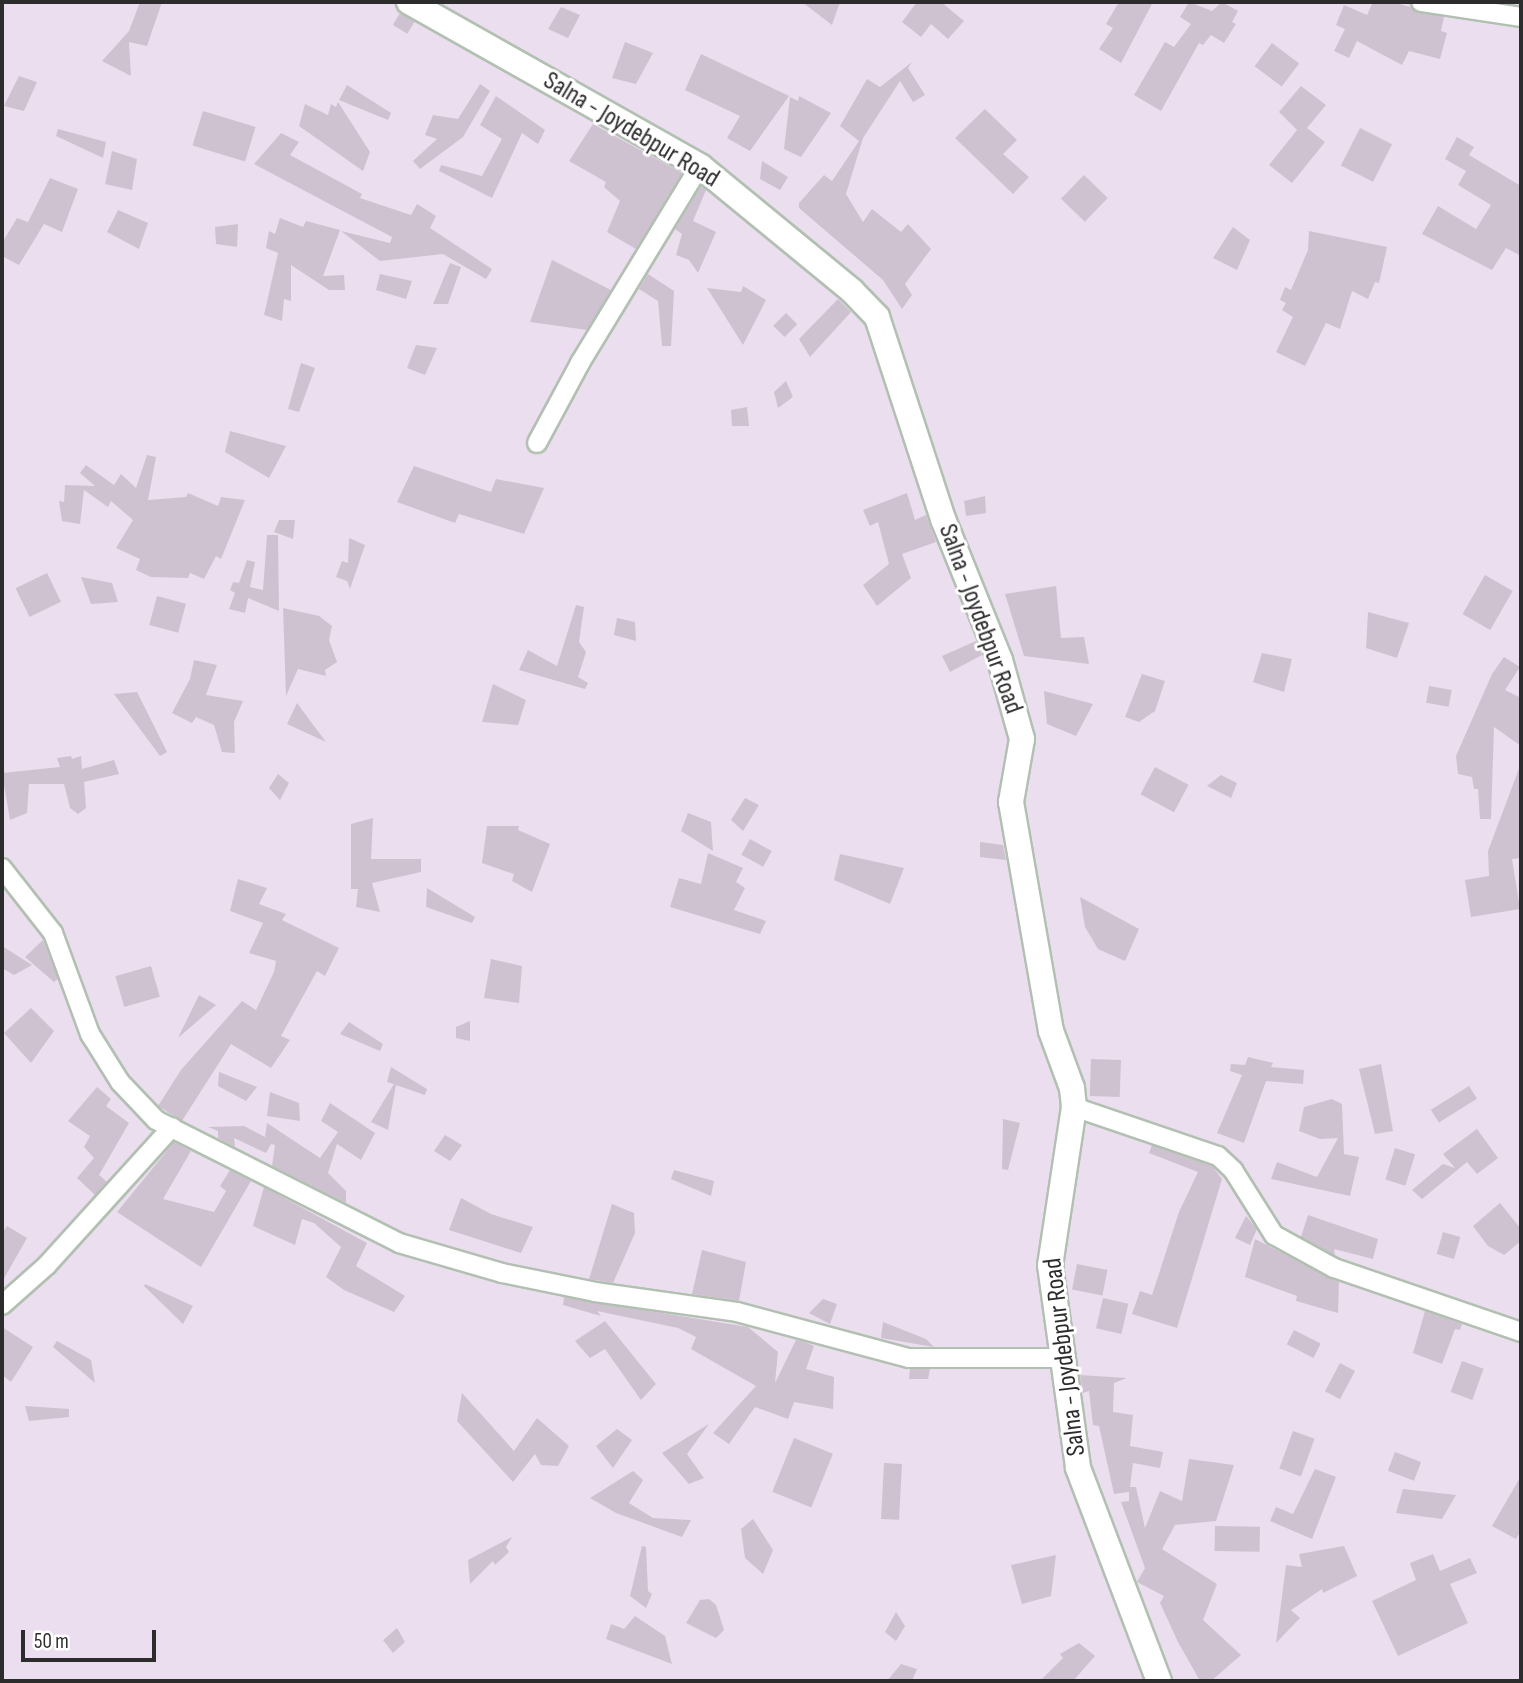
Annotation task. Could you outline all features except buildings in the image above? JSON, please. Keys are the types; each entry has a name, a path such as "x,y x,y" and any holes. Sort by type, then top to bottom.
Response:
{"main road":[{"name":"Salna - Joydebpur Road","path":"409,2 700,166 852,291 877,317 943,519 1000,660 1022,739 1011,802 1051,1031 1072,1088 1074,1107 1050,1265 1078,1468 1159,1681"}],"street":[{"path":"1421,2 1521,17"},
{"path":"537,443 580,363 700,166"},
{"path":"2,868 53,933 90,1034 120,1083 156,1120 399,1243 502,1273 595,1292 737,1312 909,1358 1064,1359"},
{"path":"1074,1107 1218,1156 1233,1170 1274,1235 1334,1268 1521,1332"},
{"path":"2,1304 47,1265 172,1127"}]}
